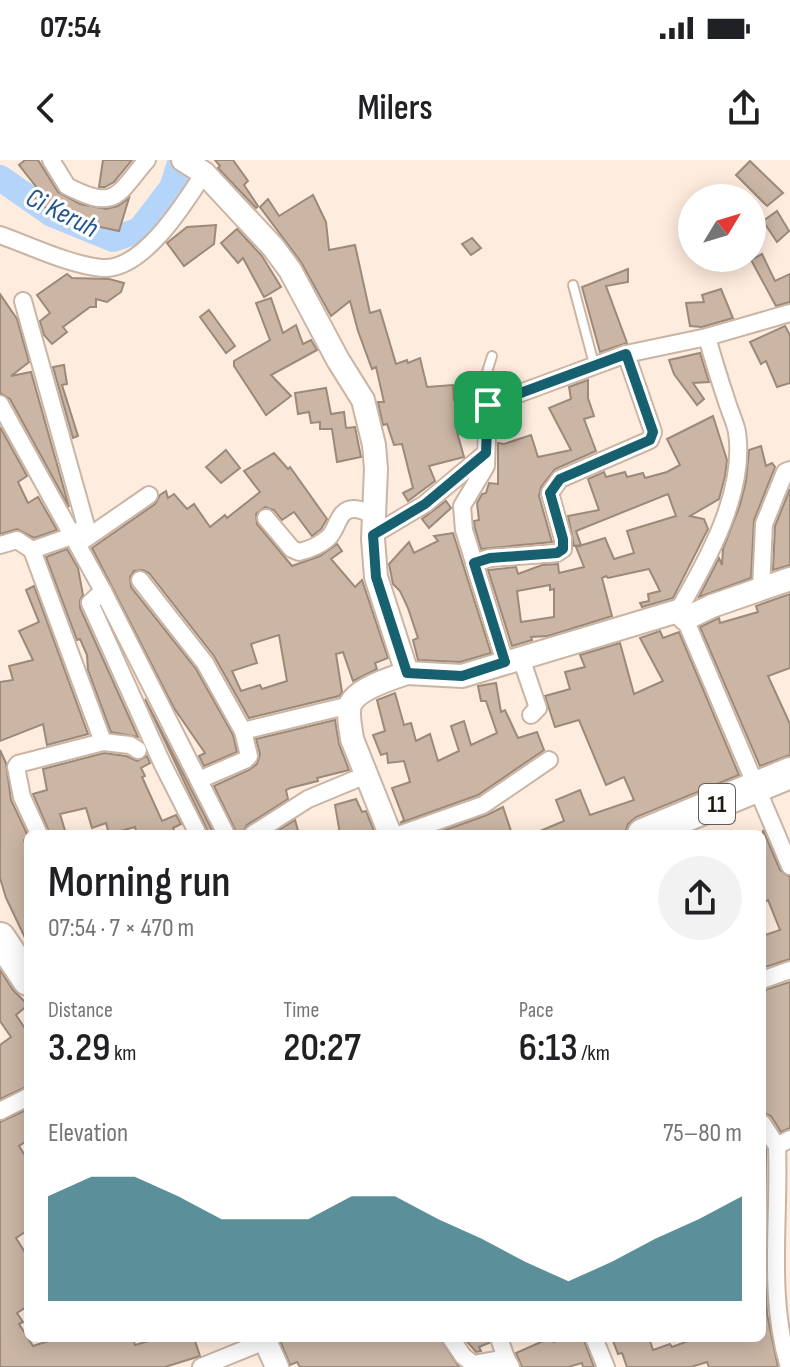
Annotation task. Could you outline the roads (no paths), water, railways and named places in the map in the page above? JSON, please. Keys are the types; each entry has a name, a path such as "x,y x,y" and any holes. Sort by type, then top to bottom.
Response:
{"highway":[{"name":"11","path":"653,830 790,773"},
{"path":"0,938 24,974"}],"street":[{"path":"51,160 67,186 104,198 121,193 147,160"},
{"path":"0,235 104,268 124,263 143,250 172,221 194,167 255,226 290,270 363,400 374,445 376,469 373,525 376,577 407,673"},
{"path":"23,301 85,515 86,526 75,540"},
{"path":"531,715 538,708 538,701 513,660 474,563 461,513 468,495 483,473 488,405 626,354 707,337 790,313"},
{"path":"707,337 736,431 737,462 728,505 716,539 681,615 790,866"},
{"path":"474,563 490,558 557,553 563,549 551,488 560,479 650,440 653,432 626,354"},
{"path":"0,404 103,591 224,830"},
{"path":"373,525 425,504 486,453"},
{"path":"761,590 764,524 785,472 790,470"},
{"path":"32,550 75,540 149,495"},
{"path":"266,518 292,549 299,552 326,539 340,516 354,508 373,525"},
{"path":"0,545 17,540 32,550 103,742"},
{"path":"243,731 350,705 380,682 407,673 462,676 712,606 790,579"},
{"path":"140,580 205,663 243,731 249,756 199,780"},
{"path":"103,591 90,603 196,830"},
{"path":"350,705 352,739 388,830"},
{"path":"37,830 22,797 18,764 103,742 130,745 138,750"},
{"path":"412,830 483,805 549,760"},
{"path":"259,830 308,799 366,775"},
{"path":"766,979 790,970"},
{"path":"0,1111 24,1099"},
{"path":"766,1126 784,1142 774,1249 777,1299 788,1358"},
{"path":"201,1367 259,1342"},
{"path":"265,1342 277,1367"},
{"path":"454,1342 469,1364 509,1363 501,1342"},
{"path":"596,1342 606,1367"}],"lane":[{"path":"573,285 594,364"},
{"path":"488,405 487,372 492,356"}],"waterway":[{"name":"Ci Keruh","path":"0,178 52,214 113,239 140,230 172,188 181,160"}]}
